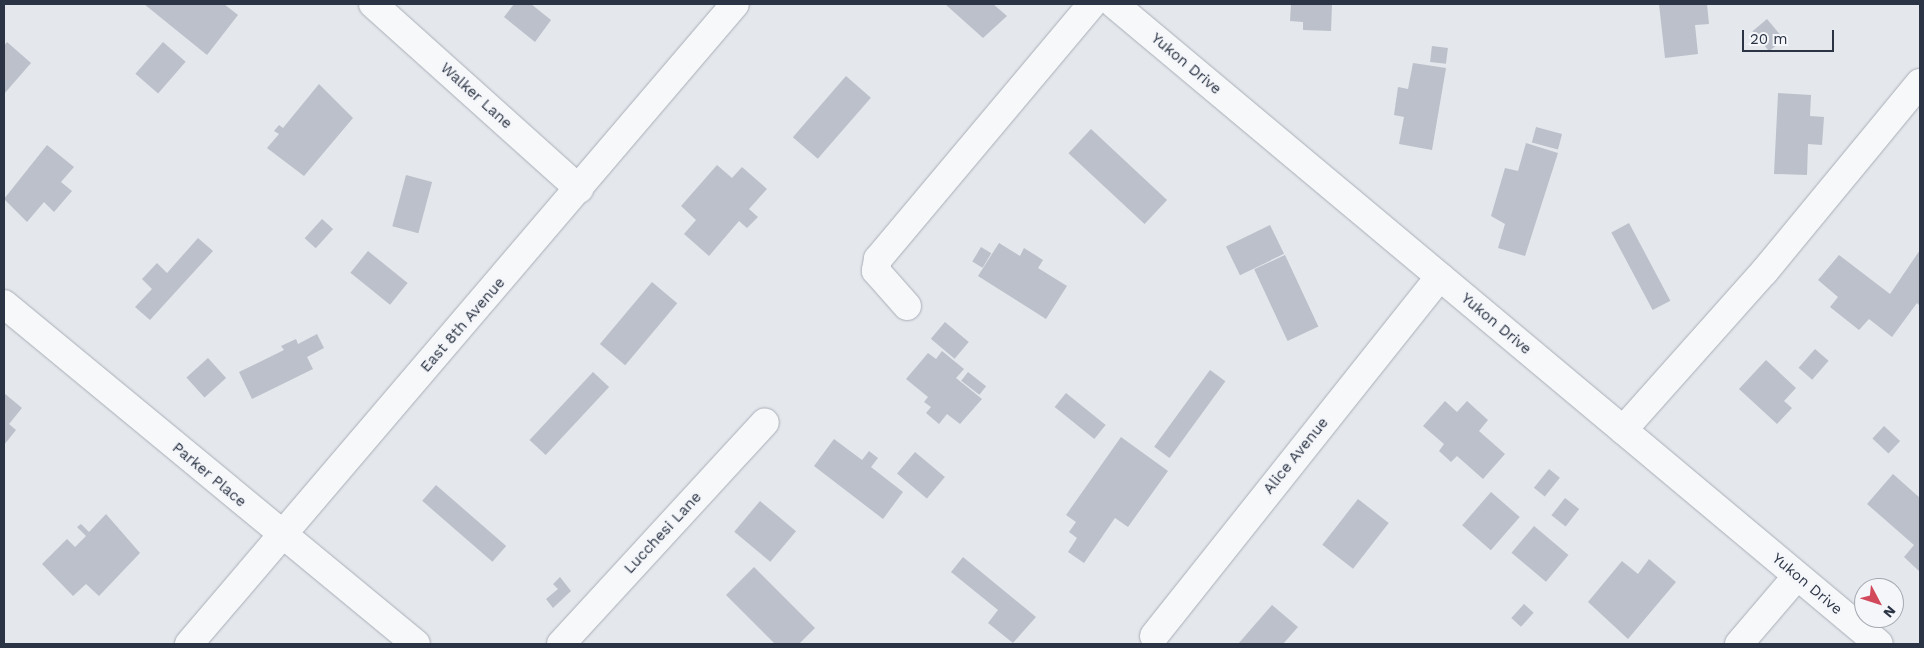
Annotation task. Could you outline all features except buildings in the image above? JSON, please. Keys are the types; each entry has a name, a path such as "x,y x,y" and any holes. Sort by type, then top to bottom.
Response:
{"street":[{"name":"Walker Lane","path":"373,4 579,189"},
{"name":"East 8th Avenue","path":"189,644 735,4"},
{"path":"907,306 876,271 878,258 1092,4"},
{"name":"Yukon Drive","path":"1114,4 1879,644"},
{"path":"1623,430 1764,272 1920,83"},
{"name":"Alice Avenue","path":"1154,636 1440,277"},
{"name":"Parker Place","path":"4,304 416,644"},
{"name":"Lucchesi Lane","path":"561,644 765,422"},
{"path":"1740,644 1797,576"}]}
